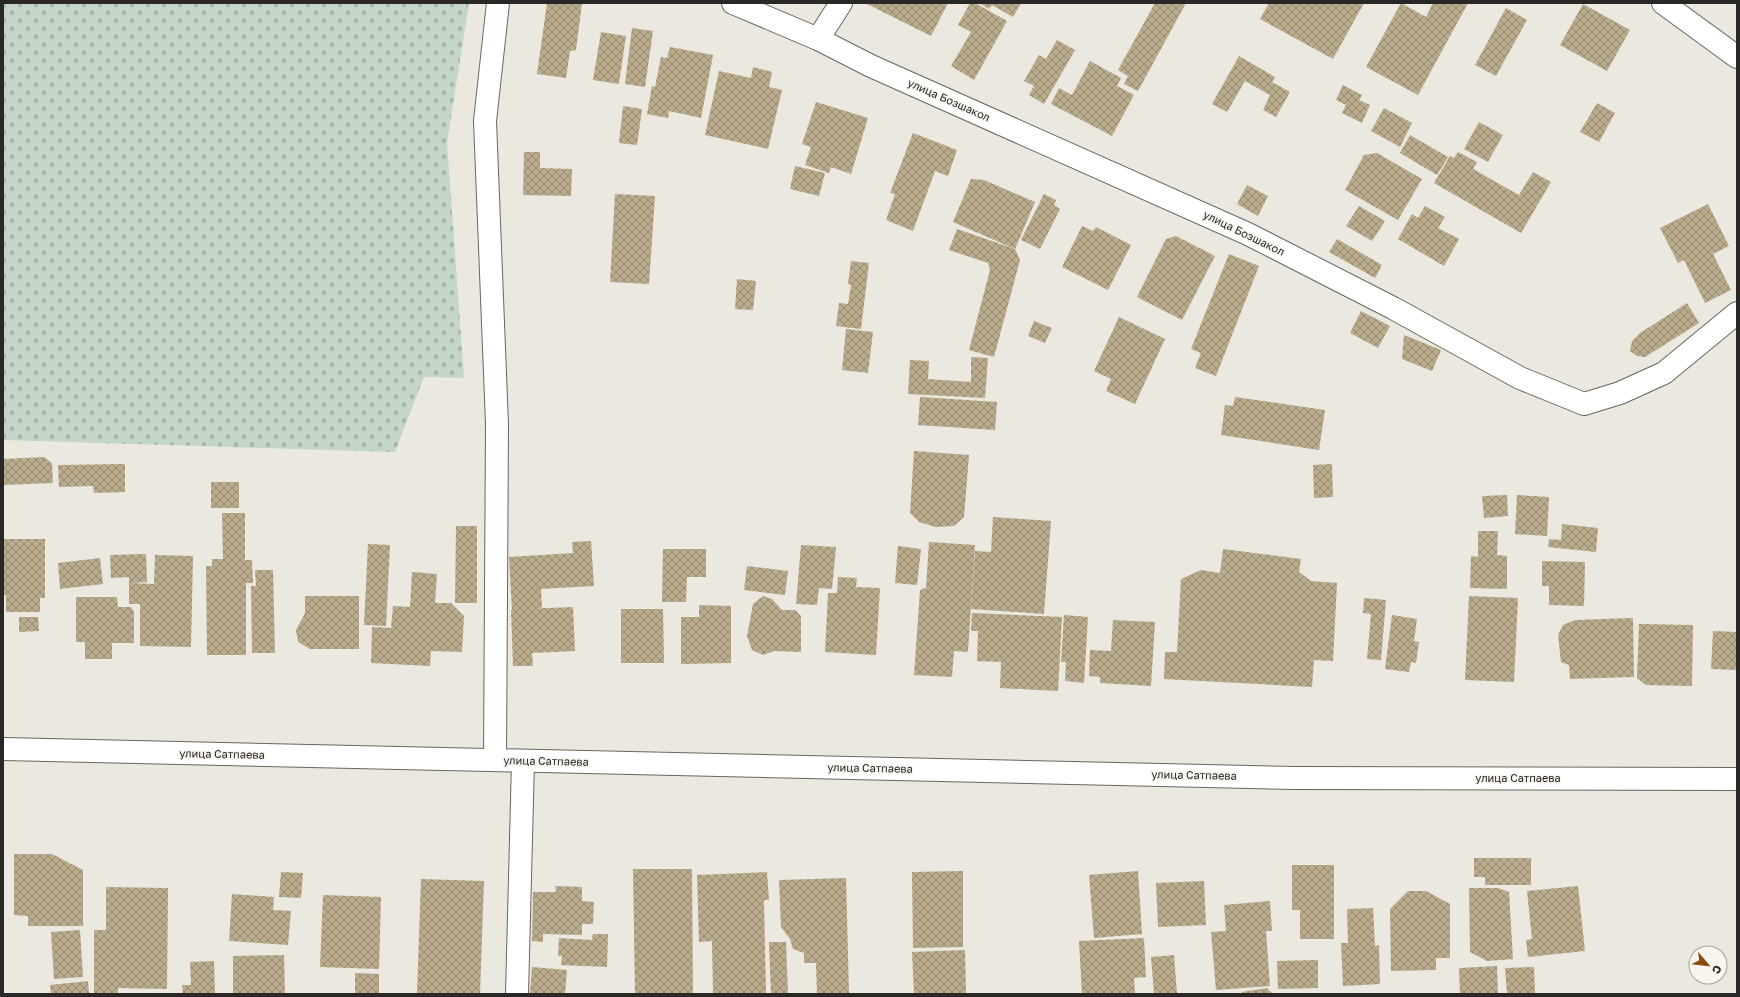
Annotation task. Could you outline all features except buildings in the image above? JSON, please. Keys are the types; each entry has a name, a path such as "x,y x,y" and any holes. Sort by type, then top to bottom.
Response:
{"street":[{"path":"495,760 497,424 485,121 498,3"},
{"name":"улица Бозшакол","path":"733,3 818,39 871,66 1248,234 1393,308 1520,378 1584,404 1620,393 1664,372 1737,313"},
{"path":"818,39 841,3"},
{"path":"1663,3 1737,57"},
{"name":"улица Сатпаева","path":"3,749 1295,778 1737,779"},
{"path":"517,994 523,760"}],"green space":[{"path":"3,3 469,3 447,143 464,378 424,377 395,452 3,440"}]}
